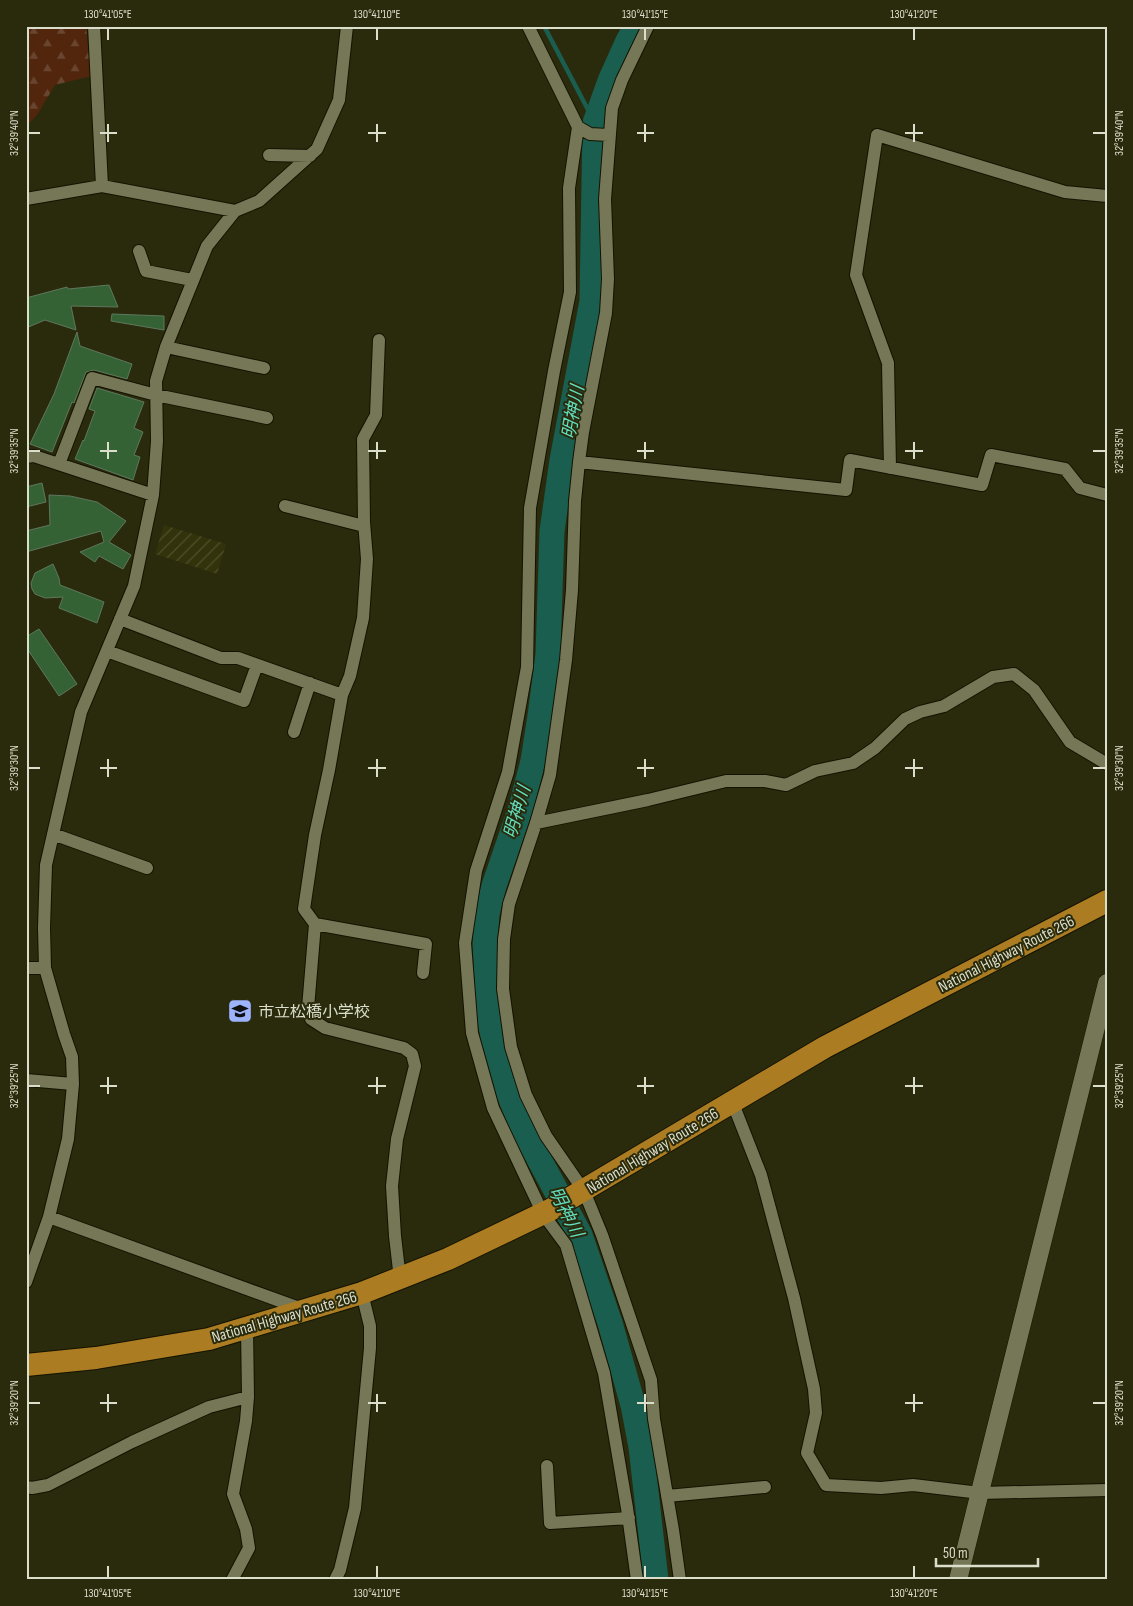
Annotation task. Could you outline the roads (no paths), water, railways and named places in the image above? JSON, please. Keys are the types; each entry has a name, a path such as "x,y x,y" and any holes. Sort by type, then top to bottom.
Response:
{"highway":[{"name":"National Highway Route 266","path":"26,1366 115,1355 209,1338 362,1294 448,1259 579,1194 732,1101 826,1047 1107,901"}],"street":[{"path":"94,26 102,186"},
{"path":"26,1282 49,1217 68,1139 73,1084 72,1057 45,968 46,865 81,712 134,586 153,495 157,441 156,381 166,347 207,246 236,211 259,201 318,149 339,100 347,26"},
{"path":"528,26 578,127 569,188 570,292 530,508 527,667 508,772 476,872 465,943 472,1033 493,1108 546,1212 566,1245 604,1373 629,1518 637,1580"},
{"path":"648,26 622,80 600,135 608,278 606,313 579,462 566,660 550,775 536,824 508,904 504,939 503,989 511,1047 526,1095 546,1136 602,1235 651,1380 654,1418 680,1580"},
{"path":"578,127 600,135"},
{"path":"890,468 888,363 856,275 877,135 1065,192 1107,196"},
{"path":"268,155 310,156"},
{"path":"26,198 102,186 236,211"},
{"path":"139,251 146,272 192,280"},
{"path":"379,340 376,415 363,439 364,526 367,559 363,618 350,676 342,695 307,882 304,910 315,924 426,944 423,973"},
{"path":"166,347 264,368"},
{"path":"59,464 92,378 156,395 267,418"},
{"path":"26,457 34,456 153,495"},
{"path":"579,462 846,490 850,460 982,485 991,456 1065,468 1080,488 1107,494"},
{"path":"285,506 364,526"},
{"path":"120,619 221,658 238,658 342,695"},
{"path":"107,651 244,701 257,665"},
{"path":"536,824 726,781 764,781 786,785 815,771 853,763 874,748 906,719 920,712 944,706 993,676 1014,674 1034,690 1070,742 1107,764"},
{"path":"294,732 310,683"},
{"path":"53,834 147,868"},
{"path":"315,924 308,1008 311,1019 325,1028 404,1048 412,1054 415,1066 397,1139 392,1186 400,1279"},
{"path":"26,968 45,968"},
{"path":"958,1580 1107,983"},
{"path":"26,1080 73,1084"},
{"path":"732,1101 761,1175 794,1298 816,1405 808,1453 826,1485 880,1488 913,1485 980,1493 1107,1490"},
{"path":"49,1217 307,1310"},
{"path":"335,1580 340,1570 355,1508 370,1348 370,1326 362,1294"},
{"path":"232,1580 249,1548 246,1529 233,1494 246,1422 248,1397 247,1328"},
{"path":"26,1487 32,1488 48,1485 132,1442 209,1407 248,1397"},
{"path":"547,1466 550,1522 629,1518"},
{"path":"667,1496 765,1487"}],"waterway":[{"path":"544,26 595,123"},
{"name":"明神川","path":"637,26 610,81 595,123 592,301 562,460 552,531 548,654 540,716 533,761 521,807 494,886 487,914 485,945 489,1015 495,1049 505,1085 525,1133 580,1235 610,1323 633,1405 641,1447 656,1580"}],"place":[{"name":"市立松橋小学校","path":"240,1011"}]}
